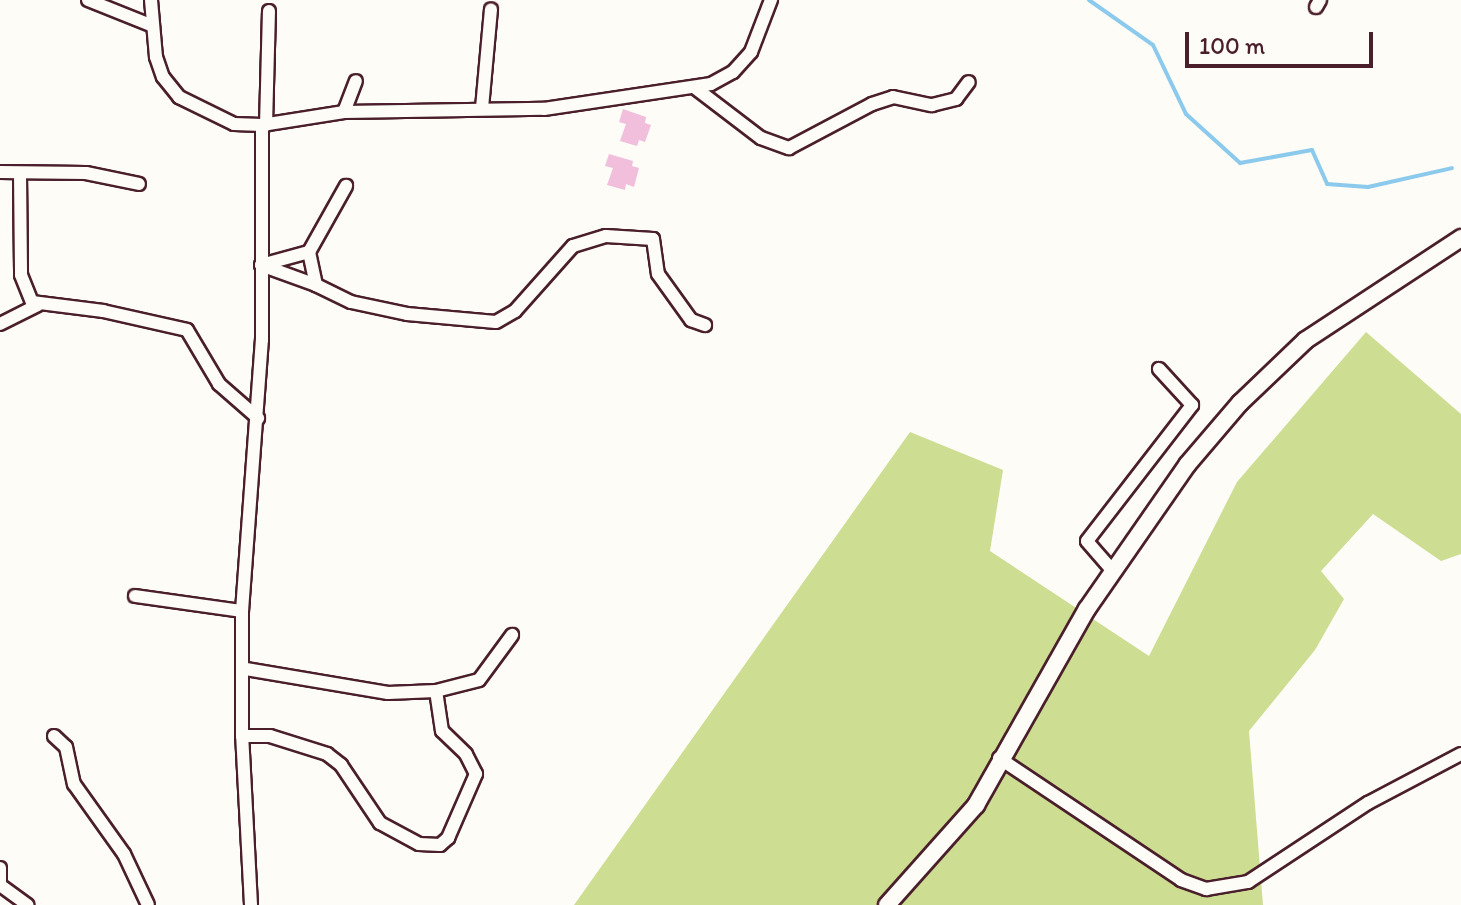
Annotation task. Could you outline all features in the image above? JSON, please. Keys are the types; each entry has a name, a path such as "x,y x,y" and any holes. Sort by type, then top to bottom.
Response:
{"main road":[{"path":"887,905 976,805 999,758 1112,570 1187,465 1284,361 1371,292 1461,238"}],"street":[{"path":"88,0 153,26"},
{"path":"151,0 163,77 179,97 234,124 264,125 344,112 544,109 694,87 733,72 751,52 771,0"},
{"path":"482,108 491,9"},
{"path":"251,905 242,736 246,669 242,611 258,418 269,11"},
{"path":"344,112 356,81"},
{"path":"694,87 761,138 789,148 872,104 893,97 932,105 956,99 969,82"},
{"path":"0,172 86,173 139,184"},
{"path":"20,174 21,275 32,302 103,311 187,330 219,384 258,418"},
{"path":"316,285 309,252 346,186"},
{"path":"261,265 370,308 496,322 523,303 558,257 573,246 626,236 653,239 658,274 691,320 705,325"},
{"path":"261,265 309,252"},
{"path":"0,324 38,305"},
{"path":"1112,570 1087,541 1192,405 1159,369"},
{"path":"135,596 242,611"},
{"path":"246,669 388,693 436,691 479,680 512,635"},
{"path":"242,736 270,736 327,754 341,765 380,823 419,844 440,845 476,774 466,754 442,731 436,691"},
{"path":"54,736 66,747 74,784 124,854 148,905"},
{"path":"999,758 1099,821 1181,880 1206,889 1248,882 1368,803 1461,754"},
{"path":"0,868 0,884 28,905"}],"green space":[{"path":"1366,332 1461,414 1461,554 1441,561 1373,514 1321,571 1344,599 1315,650 1249,731 1263,905 574,905 910,432 1003,470 990,551 1149,656 1237,482"}],"building":[{"path":"623,109 646,117 645,123 651,125 645,142 639,140 637,146 620,141 626,124 619,122"},
{"path":"609,154 633,161 632,166 639,168 634,187 626,184 625,190 607,185 613,168 605,166"}],"waterway":[{"path":"1089,0 1153,45 1186,114 1240,163 1312,150 1327,184 1368,187 1452,168"}]}
